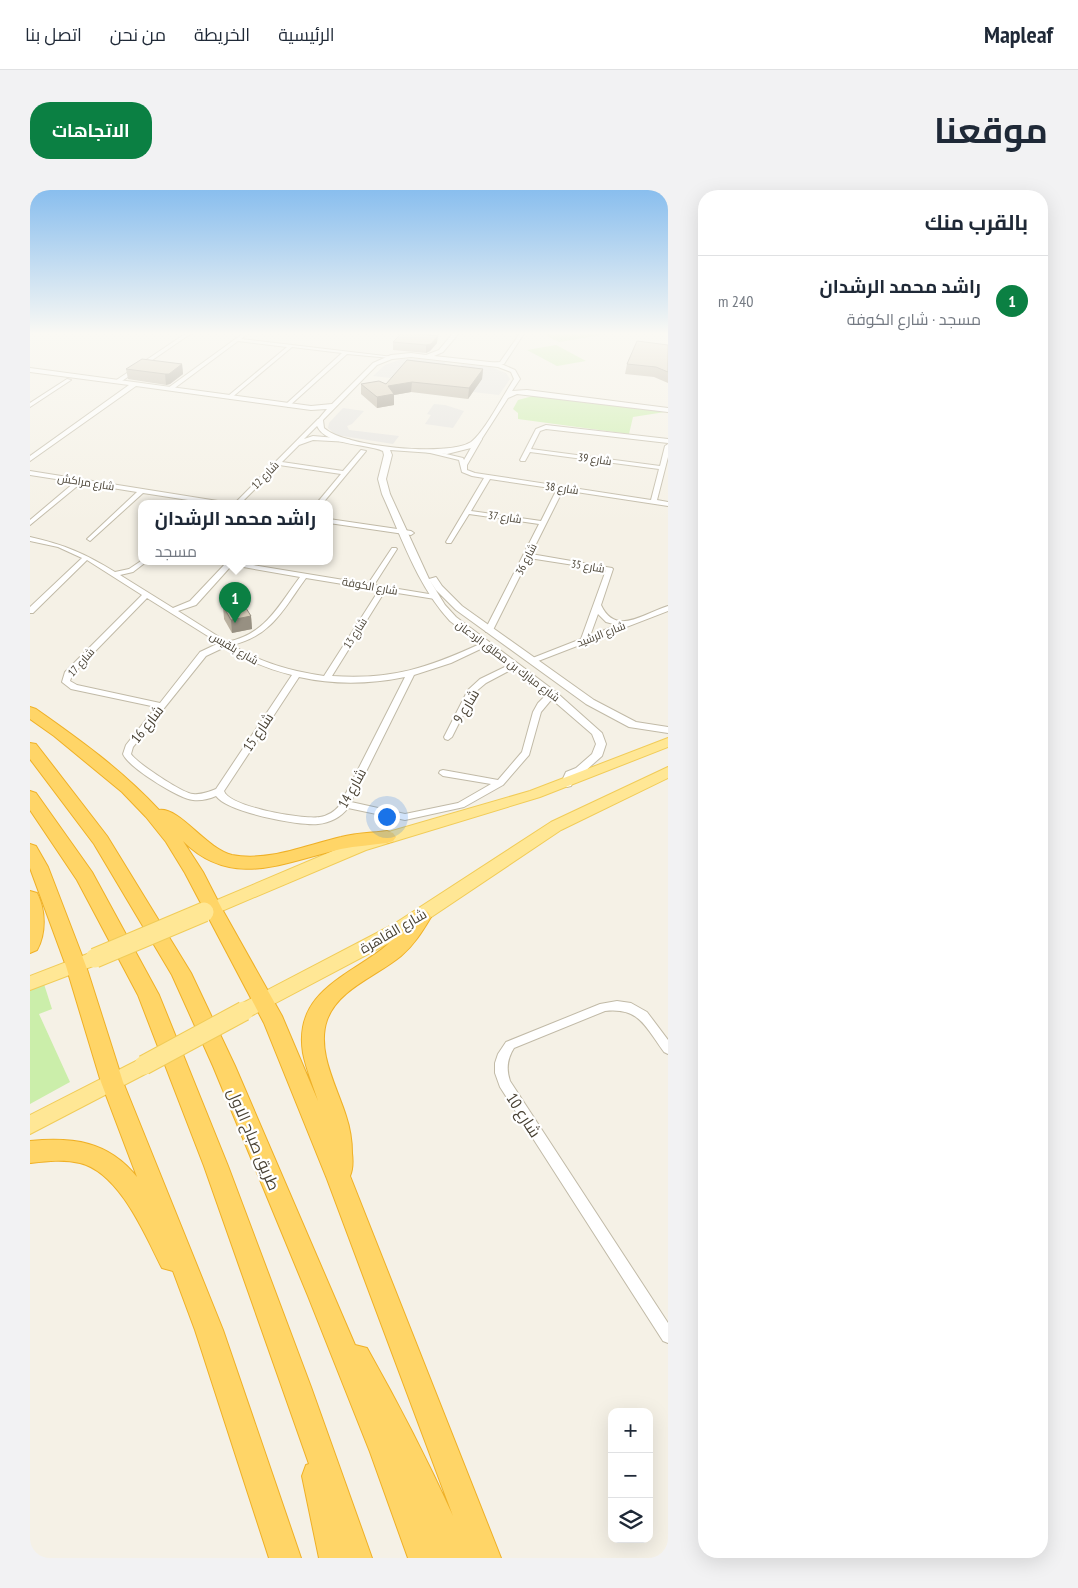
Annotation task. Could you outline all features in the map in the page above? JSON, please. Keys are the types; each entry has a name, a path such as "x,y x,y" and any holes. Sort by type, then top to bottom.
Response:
{"highway":[{"path":"30,712 117,778 152,813 183,854 254,1006 274,1022 339,1179 485,1558"},
{"name":"طريق صباح الاول","path":"30,748 101,840 181,974 224,1066 321,1296 385,1452 424,1558"},
{"path":"30,796 86,877 148,995 216,1166 297,1387 356,1558"},
{"path":"152,813 164,816 174,822 207,852 234,862 264,863 345,843 387,837"},
{"path":"30,850 85,962 112,1082 209,1330 285,1558"},
{"path":"30,898 35,925 30,945"},
{"path":"339,1179 340,1156 336,1118 312,1050 313,1026 320,1008 331,995 399,946 413,932 421,916"},
{"path":"30,1152 63,1149 83,1153 102,1161 125,1179 136,1194 209,1330"},
{"path":"321,1296 374,1386 432,1502 456,1558"},
{"path":"297,1387 335,1558"}],"main road":[{"path":"30,983 85,962 307,866 387,837 509,803 567,783 668,742"},
{"name":"شارع القاهرة","path":"30,1125 421,916 556,826 668,772"}],"street":[{"path":"30,405 44,396"},
{"path":"30,451 110,396"},
{"path":"30,459 112,396"},
{"path":"203,396 310,411 319,414 321,419 320,425 324,432 336,438 352,442 429,452 459,450 479,439"},
{"path":"221,396 319,408 336,405"},
{"path":"288,405 298,396"},
{"path":"321,419 345,396"},
{"path":"561,396 648,405 668,405"},
{"path":"579,396 648,405 668,410"},
{"path":"464,465 506,397"},
{"name":"شارع 12","path":"242,500 321,419"},
{"name":"شارع 39","path":"523,460 538,430 548,427 668,441"},
{"name":"شارع 12","path":"294,446 303,440 313,438 352,442"},
{"name":"شارع مبارك بن مطلق الردعان","path":"374,445 388,453 383,485 407,533 436,584 459,608 590,702 633,725 668,730"},
{"path":"654,502 668,446"},
{"name":"شارع 39","path":"528,450 662,468"},
{"path":"323,500 363,451"},
{"name":"شارع مبارك بن مطلق الردعان","path":"413,451 402,453 395,460 390,481 391,488 424,579 435,598 446,612 485,645 552,694 597,733 601,744 597,756 580,770 570,775 567,783"},
{"name":"شارع 38","path":"429,452 462,460 463,470 466,473 668,504"},
{"path":"277,463 345,473"},
{"name":"شارع مراكش","path":"30,473 189,500"},
{"name":"شارع 37","path":"449,542 488,477"},
{"path":"30,523 80,481"},
{"name":"شارع 36","path":"490,630 561,488"},
{"name":"شارع مراكش","path":"90,539 142,491"},
{"name":"شارع 37","path":"467,512 544,523"},
{"path":"333,522 407,533"},
{"name":"شارع بلقيس","path":"30,539 60,546 86,557 225,643 263,664 297,674 326,678 373,679 411,674 451,661 485,645"},
{"path":"370,586 394,548"},
{"name":"شارع 35","path":"528,556 610,569 585,640"},
{"path":"30,610 86,557"},
{"path":"114,574 131,571 139,565"},
{"name":"شارع الكوفة","path":"173,611 193,603 225,565"},
{"name":"شارع الكوفة","path":"245,565 435,598"},
{"path":"225,643 240,641 260,632 305,575"},
{"name":"شارع 13","path":"326,678 383,589"},
{"name":"شارع 17","path":"146,595 68,674 66,682 74,687 161,706"},
{"path":"598,606 608,621 626,624"},
{"path":"446,612 459,608"},
{"name":"شارع الرشيد","path":"534,661 668,608"},
{"name":"شارع 16","path":"219,791 203,798 180,794 128,757 128,748 203,654 212,647 225,643"},
{"name":"شارع 9","path":"448,737 471,692 483,681 514,666"},
{"name":"شارع 15","path":"219,791 297,674"},
{"name":"شارع 14","path":"219,791 222,798 235,805 310,821 324,820 333,816 345,804 411,674"},
{"path":"345,804 405,817 462,805 500,783 526,753 537,712 541,704 552,694"},
{"path":"574,712 590,712 594,707 590,702"},
{"path":"30,707 60,733"},
{"path":"444,773 500,783"},
{"name":"شارع 10","path":"668,1049 640,1012 628,1006 616,1005 604,1007 510,1045 503,1055 500,1070 504,1084 668,1336"}],"green space":[{"path":"533,396 665,412 633,417 629,434 518,419 518,413 513,409 518,400"},
{"path":"44,984 52,1009 39,1014 70,1082 30,1104 30,989"}],"shaded area":[{"path":"434,404 445,405 464,411 453,428 425,424 431,415 427,414"},
{"path":"343,408 364,411 352,424 347,426 349,430 399,436 393,444 336,435 328,428 329,423"}],"building":[{"path":"234,604 236,607 244,605 251,616 231,620 223,606"}],"place":[{"name":"راشد محمد الرشدان","path":"235,623"}]}
